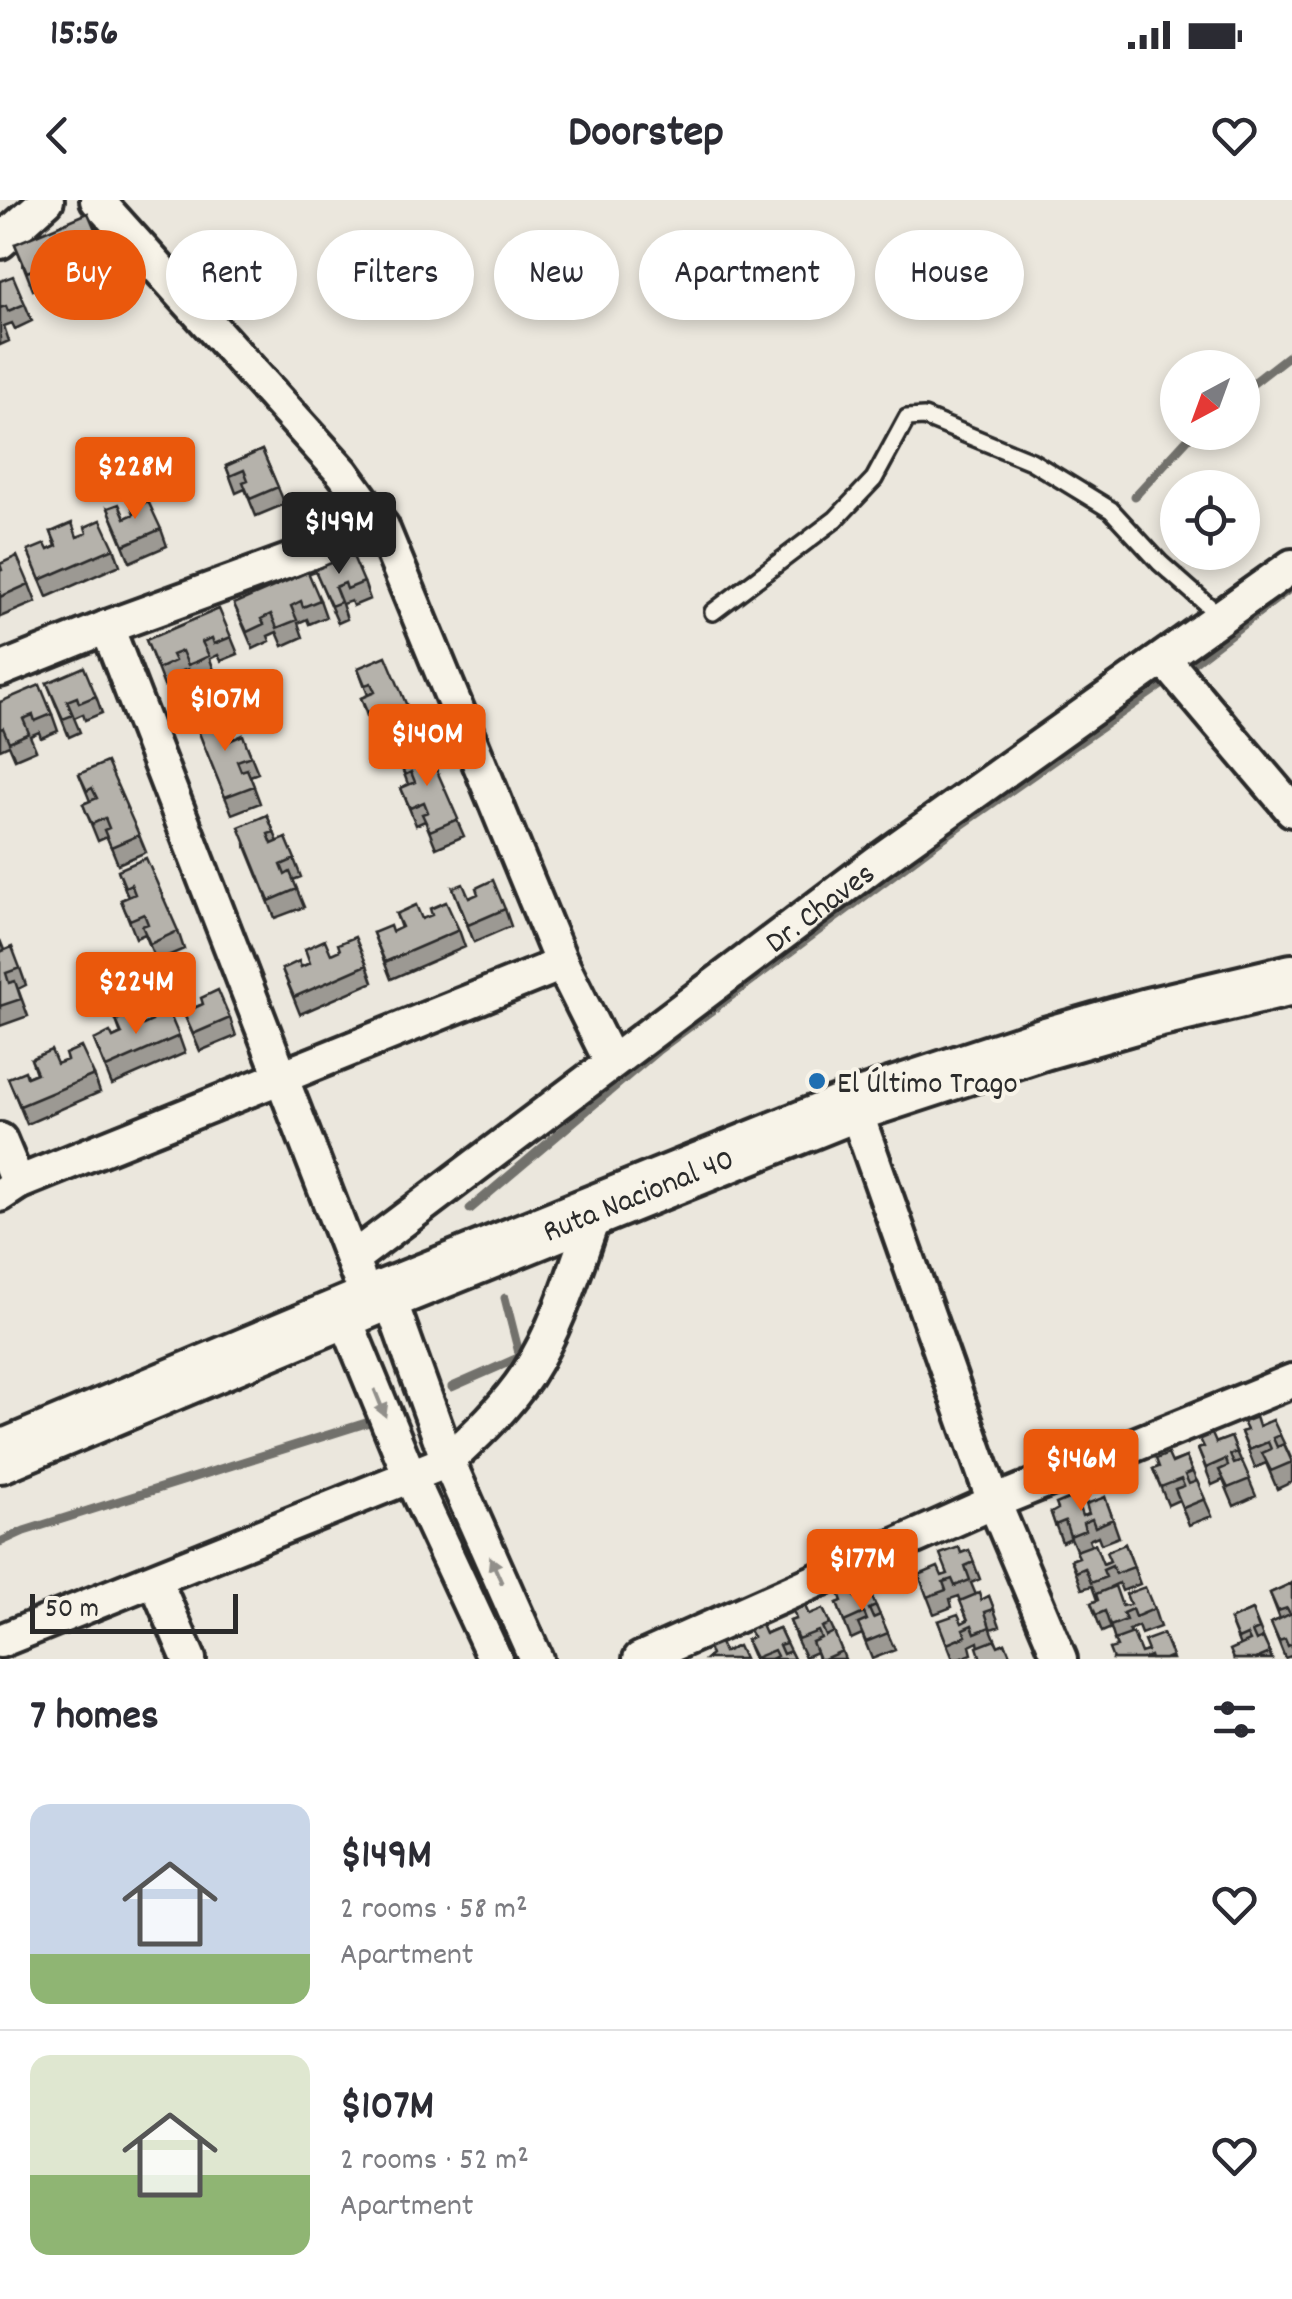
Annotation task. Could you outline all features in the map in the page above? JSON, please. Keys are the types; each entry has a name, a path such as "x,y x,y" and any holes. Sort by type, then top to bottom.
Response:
{"main road":[{"name":"Ruta Nacional 40","path":"0,1457 362,1292 596,1210 854,1106 1043,1044 1292,980"}],"street":[{"path":"0,242 47,200"},
{"path":"97,200 343,473 382,527 562,964 611,1062"},
{"path":"0,670 382,527"},
{"name":"Dr. Chaves","path":"362,1292 611,1062 876,863 1292,566"},
{"path":"107,627 362,1292 410,1476 494,1659"},
{"path":"1164,659 1292,810"},
{"path":"0,1140 9,1189 562,964"},
{"path":"854,1106 994,1502 1060,1659"},
{"path":"0,1641 448,1460 476,1436 526,1377 560,1309 596,1210"},
{"path":"362,1292 448,1460 536,1659"},
{"path":"640,1659 994,1502 1292,1381"},
{"path":"156,1580 189,1659"}],"lane":[{"path":"713,612 836,518 874,479 907,418 924,417 1031,462 1110,510 1160,563 1221,617"}],"building":[{"path":"88,213 95,230 48,230"},
{"path":"30,238 30,271 27,272 15,244"},
{"path":"13,276 25,304 8,311 6,306 0,308 0,281"},
{"path":"262,450 278,487 250,499 243,482 248,480 244,470 230,476 226,466"},
{"path":"148,501 161,529 124,545 108,508 119,504 125,518 134,514 132,508"},
{"path":"101,520 114,548 40,580 28,551 45,544 48,550 57,546 51,532 72,523 77,537 87,533 85,527"},
{"path":"352,554 364,582 347,589 345,583 335,587 341,602 331,606 315,570"},
{"path":"17,556 29,584 0,597 0,564"},
{"path":"308,572 320,600 303,607 301,601 291,606 297,620 277,628 271,614 261,619 264,624 247,632 234,604"},
{"path":"219,609 231,637 214,644 212,638 202,642 209,656 198,661 188,665 182,651 172,655 175,661 158,669 146,640"},
{"path":"386,656 417,730 390,742 382,725 388,722 384,713 370,719 361,698 375,692 371,683 365,685 358,668"},
{"path":"84,667 96,696 79,703 77,697 67,701 73,715 63,719 47,683"},
{"path":"40,685 52,714 35,721 33,715 23,719 29,733 9,742 3,728 0,729 0,702"},
{"path":"224,712 231,729 225,731 229,741 243,735 251,756 237,761 241,771 247,769 254,786 225,797 195,723"},
{"path":"426,746 458,819 430,831 422,814 428,812 424,802 410,808 401,788 415,782 411,772 405,775 398,757"},
{"path":"107,762 139,835 111,847 104,830 109,828 105,818 92,824 87,814 83,804 97,798 92,788 87,791 79,774"},
{"path":"267,815 274,832 268,834 272,844 286,838 295,859 281,865 285,875 290,872 297,889 269,901 239,827"},
{"path":"146,858 178,931 150,944 142,926 148,924 144,914 130,920 125,910 121,900 135,894 131,884 125,887 118,870"},
{"path":"493,880 505,909 468,925 453,888 463,884 469,898 478,894 476,888"},
{"path":"446,902 459,930 385,962 373,933 390,926 392,932 402,927 396,914 416,905 422,919 432,915 430,909"},
{"path":"355,937 367,965 294,997 282,969 299,961 301,967 310,963 305,949 325,940 331,954 340,950 338,944"},
{"path":"12,947 20,968 6,973 9,983 15,981 21,999 0,1006 0,952"},
{"path":"218,990 230,1018 193,1034 177,998 187,994 194,1008 203,1004 201,998"},
{"path":"167,1008 179,1036 106,1068 94,1040 110,1032 113,1038 122,1034 116,1020 137,1011 143,1025 152,1021 150,1015"},
{"path":"81,1047 94,1075 20,1106 8,1078 25,1071 27,1077 37,1073 31,1059 51,1050 57,1064 67,1060 65,1054"},
{"path":"1256,1417 1259,1426 1273,1420 1280,1435 1273,1438 1277,1447 1284,1444 1292,1462 1271,1471 1262,1453 1271,1449 1268,1442 1249,1450 1241,1432 1247,1430 1243,1422"},
{"path":"1212,1434 1216,1443 1231,1437 1237,1452 1230,1455 1234,1464 1242,1461 1250,1479 1228,1488 1219,1470 1228,1466 1226,1459 1206,1468 1198,1449 1204,1447 1200,1439"},
{"path":"1168,1454 1172,1463 1186,1457 1192,1472 1185,1475 1189,1484 1197,1481 1205,1499 1183,1508 1175,1489 1184,1486 1181,1479 1161,1487 1153,1469 1159,1467 1156,1459"},
{"path":"1075,1496 1082,1516 1089,1514 1086,1504 1105,1497 1113,1519 1095,1527 1092,1519 1083,1523 1085,1530 1070,1536 1065,1521 1055,1525 1051,1513 1058,1509 1056,1504"},
{"path":"1095,1544 1103,1564 1110,1561 1106,1552 1125,1544 1134,1567 1115,1574 1112,1566 1103,1570 1106,1577 1091,1583 1085,1568 1076,1572 1071,1560 1079,1557 1076,1551"},
{"path":"959,1547 961,1553 969,1550 974,1562 965,1566 970,1580 955,1586 952,1579 943,1582 946,1590 927,1597 919,1575 938,1567 942,1576 948,1574 940,1554"},
{"path":"1292,1583 1292,1644 1288,1646 1285,1639 1279,1641 1271,1623 1290,1614 1287,1608 1278,1611 1270,1593"},
{"path":"1115,1586 1122,1606 1130,1604 1126,1594 1145,1587 1154,1609 1135,1617 1132,1609 1123,1613 1126,1620 1110,1626 1105,1611 1096,1615 1091,1603 1098,1600 1096,1594"},
{"path":"851,1588 855,1597 869,1591 876,1606 869,1609 873,1618 880,1615 888,1633 866,1642 858,1624 867,1620 864,1613 844,1622 837,1603 842,1601 839,1593"},
{"path":"979,1593 981,1600 989,1596 994,1609 985,1612 990,1627 975,1633 972,1625 963,1629 966,1636 947,1644 938,1621 958,1614 962,1623 968,1620 960,1601"},
{"path":"805,1606 809,1615 823,1609 830,1624 822,1627 826,1636 834,1632 842,1651 819,1659 812,1642 821,1638 818,1631 798,1639 790,1621 796,1619 793,1611"},
{"path":"1252,1610 1259,1629 1252,1632 1256,1641 1263,1638 1270,1653 1256,1659 1234,1659 1230,1650 1250,1641 1247,1635 1238,1639 1230,1620"},
{"path":"761,1625 765,1634 779,1628 786,1643 779,1645 783,1654 790,1651 794,1659 771,1659 777,1656 774,1650 755,1658 746,1640 753,1637 749,1630"},
{"path":"1133,1633 1141,1653 1148,1651 1144,1641 1163,1634 1172,1656 1113,1659 1109,1649 1117,1647 1114,1640"},
{"path":"995,1640 998,1646 1005,1643 1010,1655 981,1659 977,1647"},
{"path":"720,1643 724,1652 738,1646 744,1659 706,1659 711,1655 708,1648"}],"waterway":[{"path":"1260,378 1292,353"},
{"path":"1135,496 1177,450"},
{"path":"1190,665 1292,587"},
{"path":"470,1209 657,1051 940,840 1167,681"},
{"path":"452,1387 520,1357 505,1298"},
{"path":"0,1542 24,1531 366,1423"}],"place":[{"name":"El Último Trago","path":"817,1081"}]}
